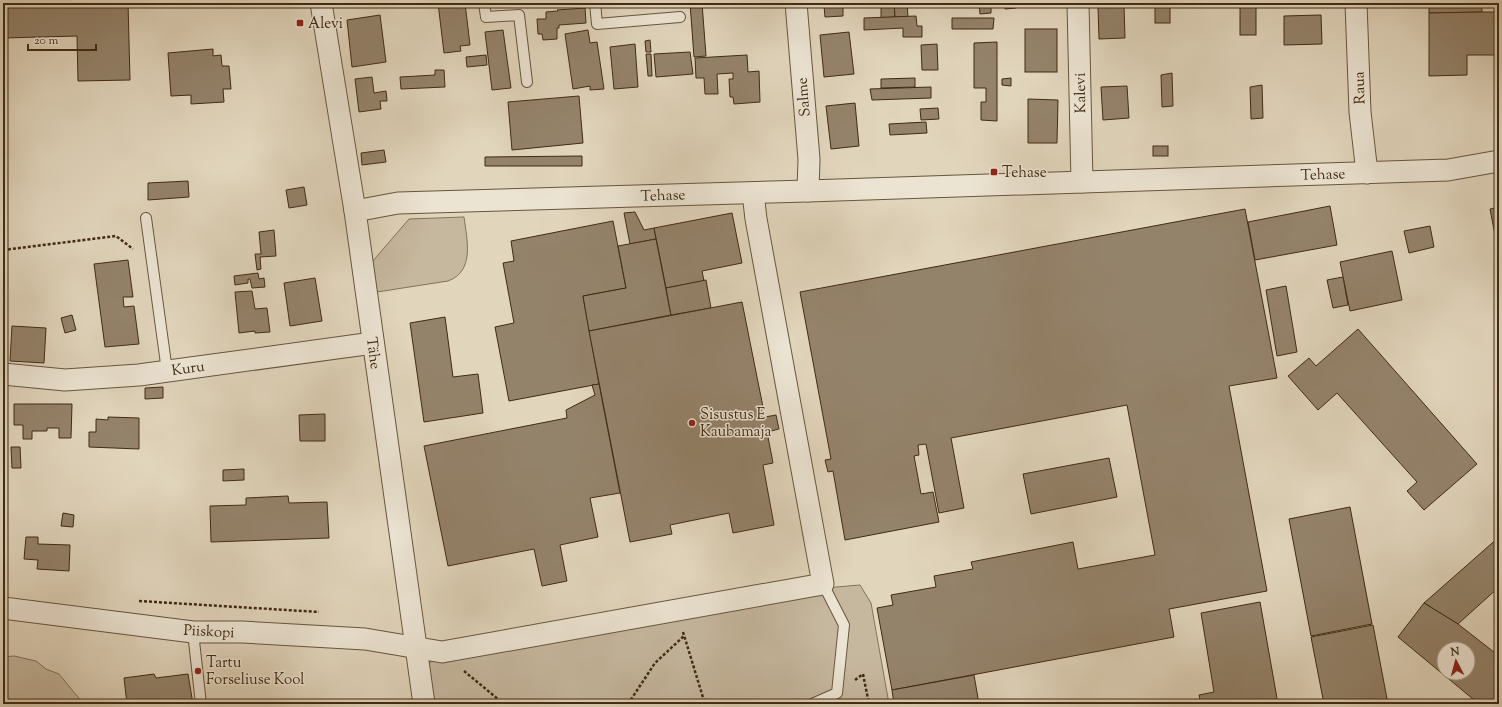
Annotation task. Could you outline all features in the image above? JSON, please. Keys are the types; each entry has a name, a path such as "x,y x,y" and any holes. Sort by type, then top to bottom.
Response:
{"street":[{"name":"Tähe","path":"321,3 355,211 424,704"},
{"name":"Salme","path":"796,3 809,159 808,191"},
{"name":"Kalevi","path":"1078,3 1082,182"},
{"name":"Raua","path":"1356,3 1360,112 1367,173"},
{"name":"Tehase","path":"355,211 398,203 1448,170 1499,161"},
{"path":"442,652 823,584 756,219 753,193"},
{"name":"Kuru","path":"3,374 65,380 139,375 373,343"},
{"name":"Piiskopi","path":"3,608 193,632 242,632 365,639 442,652"}],"lane":[{"path":"484,3 486,17 519,15 527,82"},
{"path":"595,3 597,24 680,17"},
{"path":"146,218 167,371"},
{"path":"812,704 837,693 844,625 823,584"},
{"path":"193,632 201,704"}],"path":[{"path":"3,250 116,236 152,264"},
{"path":"136,601 326,613"},
{"path":"628,704 655,663 684,636 705,704"},
{"path":"442,652 504,704"},
{"path":"837,693 863,674 869,704"}],"shaded area":[{"path":"464,217 467,235 467,254 466,262 457,276 448,281 377,292 372,262 409,219"},
{"path":"860,585 871,603 889,704 430,704 425,663 836,587"},
{"path":"14,656 36,661 46,669 59,674 82,704 3,704 3,657"}],"building":[{"path":"3,3 128,3 130,80 78,81 77,36 3,38"},
{"path":"438,3 465,3 470,45 460,46 461,51 444,53"},
{"path":"690,3 702,3 706,56 694,57"},
{"path":"881,3 894,3 895,17 881,18"},
{"path":"894,3 907,3 908,17 895,17"},
{"path":"979,3 991,3 991,13 980,14"},
{"path":"1004,3 1016,3 1016,8 1005,9"},
{"path":"1155,3 1170,3 1170,23 1155,23"},
{"path":"1240,3 1256,3 1256,35 1240,35"},
{"path":"1429,3 1482,3 1482,12 1429,13"},
{"path":"843,5 843,16 825,17 824,6"},
{"path":"1124,6 1125,38 1099,39 1098,7"},
{"path":"585,8 586,23 559,25 559,28 557,28 557,39 543,40 542,34 538,34 537,19 546,19 546,12"},
{"path":"1499,12 1499,55 1467,55 1467,75 1429,76 1429,13"},
{"path":"380,15 386,62 352,67 347,20"},
{"path":"1321,15 1322,44 1284,45 1284,16"},
{"path":"916,16 917,26 922,26 922,37 903,37 903,28 864,30 864,18"},
{"path":"952,18 994,18 993,29 952,29"},
{"path":"1025,29 1057,29 1057,72 1025,72"},
{"path":"503,30 511,88 492,90 485,32"},
{"path":"588,30 590,43 597,42 604,89 590,90 590,86 573,89 565,34"},
{"path":"849,32 854,74 824,77 820,35"},
{"path":"650,40 651,52 646,52 645,41"},
{"path":"997,42 997,121 981,120 981,102 986,102 986,88 974,88 974,43"},
{"path":"635,44 638,87 614,89 610,47"},
{"path":"937,44 938,70 922,70 921,45"},
{"path":"213,49 213,56 221,55 222,66 229,66 231,89 223,89 224,102 191,104 191,95 171,96 168,53"},
{"path":"690,52 693,74 656,77 654,54"},
{"path":"646,54 651,54 652,76 648,76"},
{"path":"486,55 487,65 467,67 466,57"},
{"path":"747,55 748,72 759,71 760,102 734,104 733,97 730,97 729,79 733,79 733,73 717,74 718,94 705,94 704,78 696,78 695,58"},
{"path":"435,70 444,70 445,87 401,89 400,77 435,75"},
{"path":"1172,73 1173,106 1162,107 1161,75"},
{"path":"372,77 374,93 386,91 387,101 380,101 381,109 359,112 355,79"},
{"path":"915,78 915,87 881,88 881,79"},
{"path":"1011,78 1011,86 1002,85 1002,79"},
{"path":"1262,85 1263,118 1251,119 1250,87"},
{"path":"1127,86 1129,118 1103,120 1101,87"},
{"path":"931,87 931,98 872,100 870,89"},
{"path":"579,96 583,143 512,150 508,102"},
{"path":"1028,99 1058,100 1057,143 1028,143"},
{"path":"855,103 859,146 831,149 826,106"},
{"path":"938,108 939,119 921,120 920,109"},
{"path":"926,122 927,133 890,135 889,124"},
{"path":"1153,146 1168,146 1168,156 1153,156"},
{"path":"384,150 386,162 362,165 361,153"},
{"path":"582,156 582,166 485,166 485,157"},
{"path":"188,181 189,197 148,200 148,183"},
{"path":"304,187 307,205 289,208 286,190"},
{"path":"1330,206 1337,245 1255,260 1248,222"},
{"path":"1499,207 1499,256 1490,209"},
{"path":"1245,209 1277,378 1229,386 1267,591 1169,609 1174,637 892,690 877,608 893,605 891,595 936,587 934,576 973,569 971,562 1073,542 1078,569 1155,555 1127,405 951,438 964,508 939,513 926,444 918,445 919,455 914,456 921,494 933,492 939,522 845,540 833,471 828,472 825,460 831,459 800,292"},
{"path":"635,212 644,230 654,228 656,239 630,244 624,213"},
{"path":"732,213 742,263 702,271 704,281 666,288 654,228"},
{"path":"613,221 626,288 583,296 599,384 509,401 495,327 514,323 503,263 514,261 511,241"},
{"path":"1430,226 1434,247 1409,253 1404,231"},
{"path":"274,230 276,256 260,257 261,269 257,270 255,254 261,254 259,232"},
{"path":"656,239 671,315 589,331 583,296 626,288 618,246"},
{"path":"1392,251 1402,300 1350,311 1340,262"},
{"path":"128,260 133,297 123,297 124,307 134,306 139,344 105,347 94,264"},
{"path":"258,273 259,279 264,278 265,287 252,288 250,279 248,279 248,283 235,285 234,276"},
{"path":"1343,277 1348,305 1333,308 1327,280"},
{"path":"315,278 322,321 290,326 284,283"},
{"path":"706,280 711,308 671,315 666,288"},
{"path":"1286,286 1297,352 1277,356 1266,290"},
{"path":"252,291 255,309 267,308 270,332 255,333 255,331 239,333 235,292"},
{"name":"Sisustus E Kaubamaja","path":"742,302 765,417 776,415 779,429 767,432 773,463 763,465 774,525 733,533 729,513 670,525 672,534 630,542 589,331"},
{"path":"72,315 76,330 65,333 61,318"},
{"path":"445,317 453,377 478,374 483,413 424,422 410,323"},
{"path":"12,326 46,328 44,363 10,361"},
{"path":"1358,329 1477,464 1424,510 1407,491 1417,482 1337,393 1318,410 1288,376 1309,358 1316,366"},
{"path":"599,384 620,493 590,498 598,537 560,545 567,581 542,586 534,549 448,566 424,446 567,418 566,410 595,395 592,385"},
{"path":"163,387 163,398 145,399 145,388"},
{"path":"14,404 72,404 71,438 59,438 59,428 47,428 47,431 32,431 32,439 23,439 23,425 14,425"},
{"path":"325,414 325,441 300,441 299,415"},
{"path":"108,417 139,418 139,449 89,447 89,432 96,432 96,419 108,420"},
{"path":"11,447 20,447 21,468 12,468"},
{"path":"1109,458 1117,497 1031,514 1023,474"},
{"path":"244,469 244,480 223,481 223,470"},
{"path":"288,496 289,503 327,502 329,538 211,542 210,506 246,505 246,498"},
{"path":"1350,507 1372,624 1311,636 1289,519"},
{"path":"63,513 74,515 73,527 61,526"},
{"path":"26,537 38,537 38,544 70,545 69,571 37,569 38,560 24,559"},
{"path":"1499,537 1499,587 1458,624 1424,603"},
{"path":"1260,602 1278,704 1201,704 1199,695 1214,692 1201,613"},
{"path":"1424,603 1458,624 1499,656 1499,704 1479,704 1451,681 1476,681 1476,641 1436,641 1436,668 1398,637"},
{"path":"1373,625 1388,704 1324,704 1311,637"},
{"path":"154,674 156,678 188,674 193,704 127,704 124,678"},
{"path":"974,675 979,704 894,704 892,690"}],"place":[{"name":"Alevi","path":"300,23"},
{"name":"Tehase","path":"994,172"},
{"name":"Sisustus E Kaubamaja","path":"692,423"},
{"name":"Tartu Forseliuse Kool","path":"198,671"}]}
